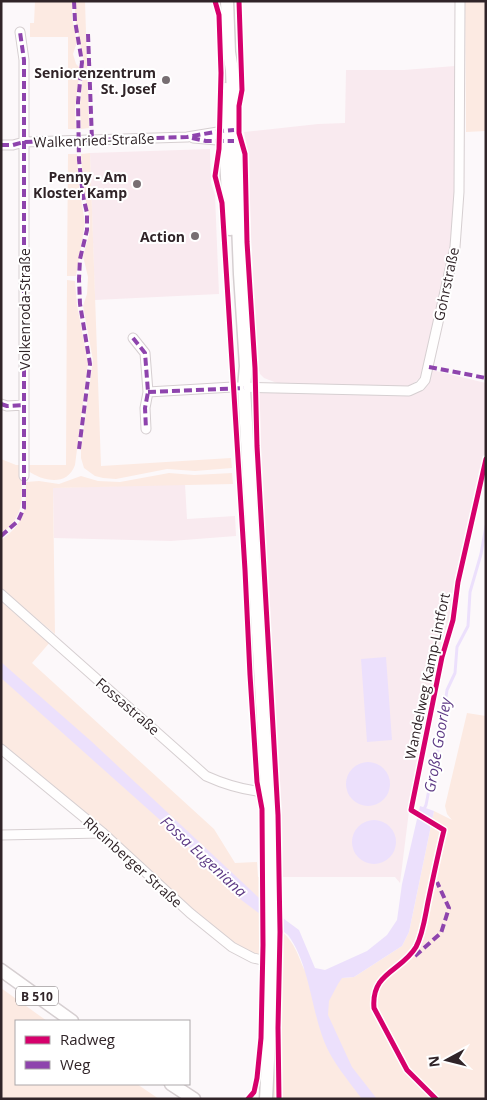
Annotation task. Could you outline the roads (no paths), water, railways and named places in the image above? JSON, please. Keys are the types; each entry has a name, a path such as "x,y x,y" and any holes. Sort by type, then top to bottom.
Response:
{"main road":[{"path":"227,1 229,52 225,94 230,136 237,367 244,388 272,877 271,1002 266,1099"},
{"name":"B 510","path":"1,970 71,1020"},
{"path":"173,1085 194,1099"}],"street":[{"name":"Gohrstraße","path":"148,392 244,388 409,391 420,386 425,380 455,247 459,192 460,1"},
{"name":"Volkenroda-Straße","path":"20,32 24,60 24,476"},
{"name":"Walkenried-Straße","path":"1,145 24,142 230,136"},
{"path":"132,338 145,353 148,392 144,408 146,429"},
{"path":"1,404 7,406 24,405"},
{"name":"Fossastraße","path":"1,594 206,776 227,785 268,792"},
{"name":"Rheinberger Straße","path":"1,749 103,833 190,914 232,947 253,958 271,962"},
{"path":"1,835 103,833"}],"water":[{"path":"386,657 392,740 367,742 361,659"},
{"name":"Fossa Eugeniana","path":"1,662 91,741 272,910 299,930 315,968 325,970 367,951 387,935 397,920 402,884 420,806 434,811 409,932 402,946 354,977 342,978 329,1001 328,1015 352,1067 377,1099 362,1099 331,1056 324,1041 301,959 288,935 236,896 178,836 1,678"},
{"path":"364,762 372,762 384,768 390,784 384,800 372,806 364,806 352,800 346,788 346,780 352,768"},
{"path":"370,820 378,820 390,826 396,842 390,858 378,864 370,864 358,858 352,846 352,838 358,826"}],"waterway":[{"name":"Große Goorley","path":"423,811 438,750 447,690 455,673 457,647 468,626 470,592 481,554 486,526"}],"place":[{"name":"Seniorenzentrum St. Josef","path":"166,80"},
{"name":"Penny - Am Kloster Kamp","path":"137,184"},
{"name":"Action","path":"195,236"}]}
